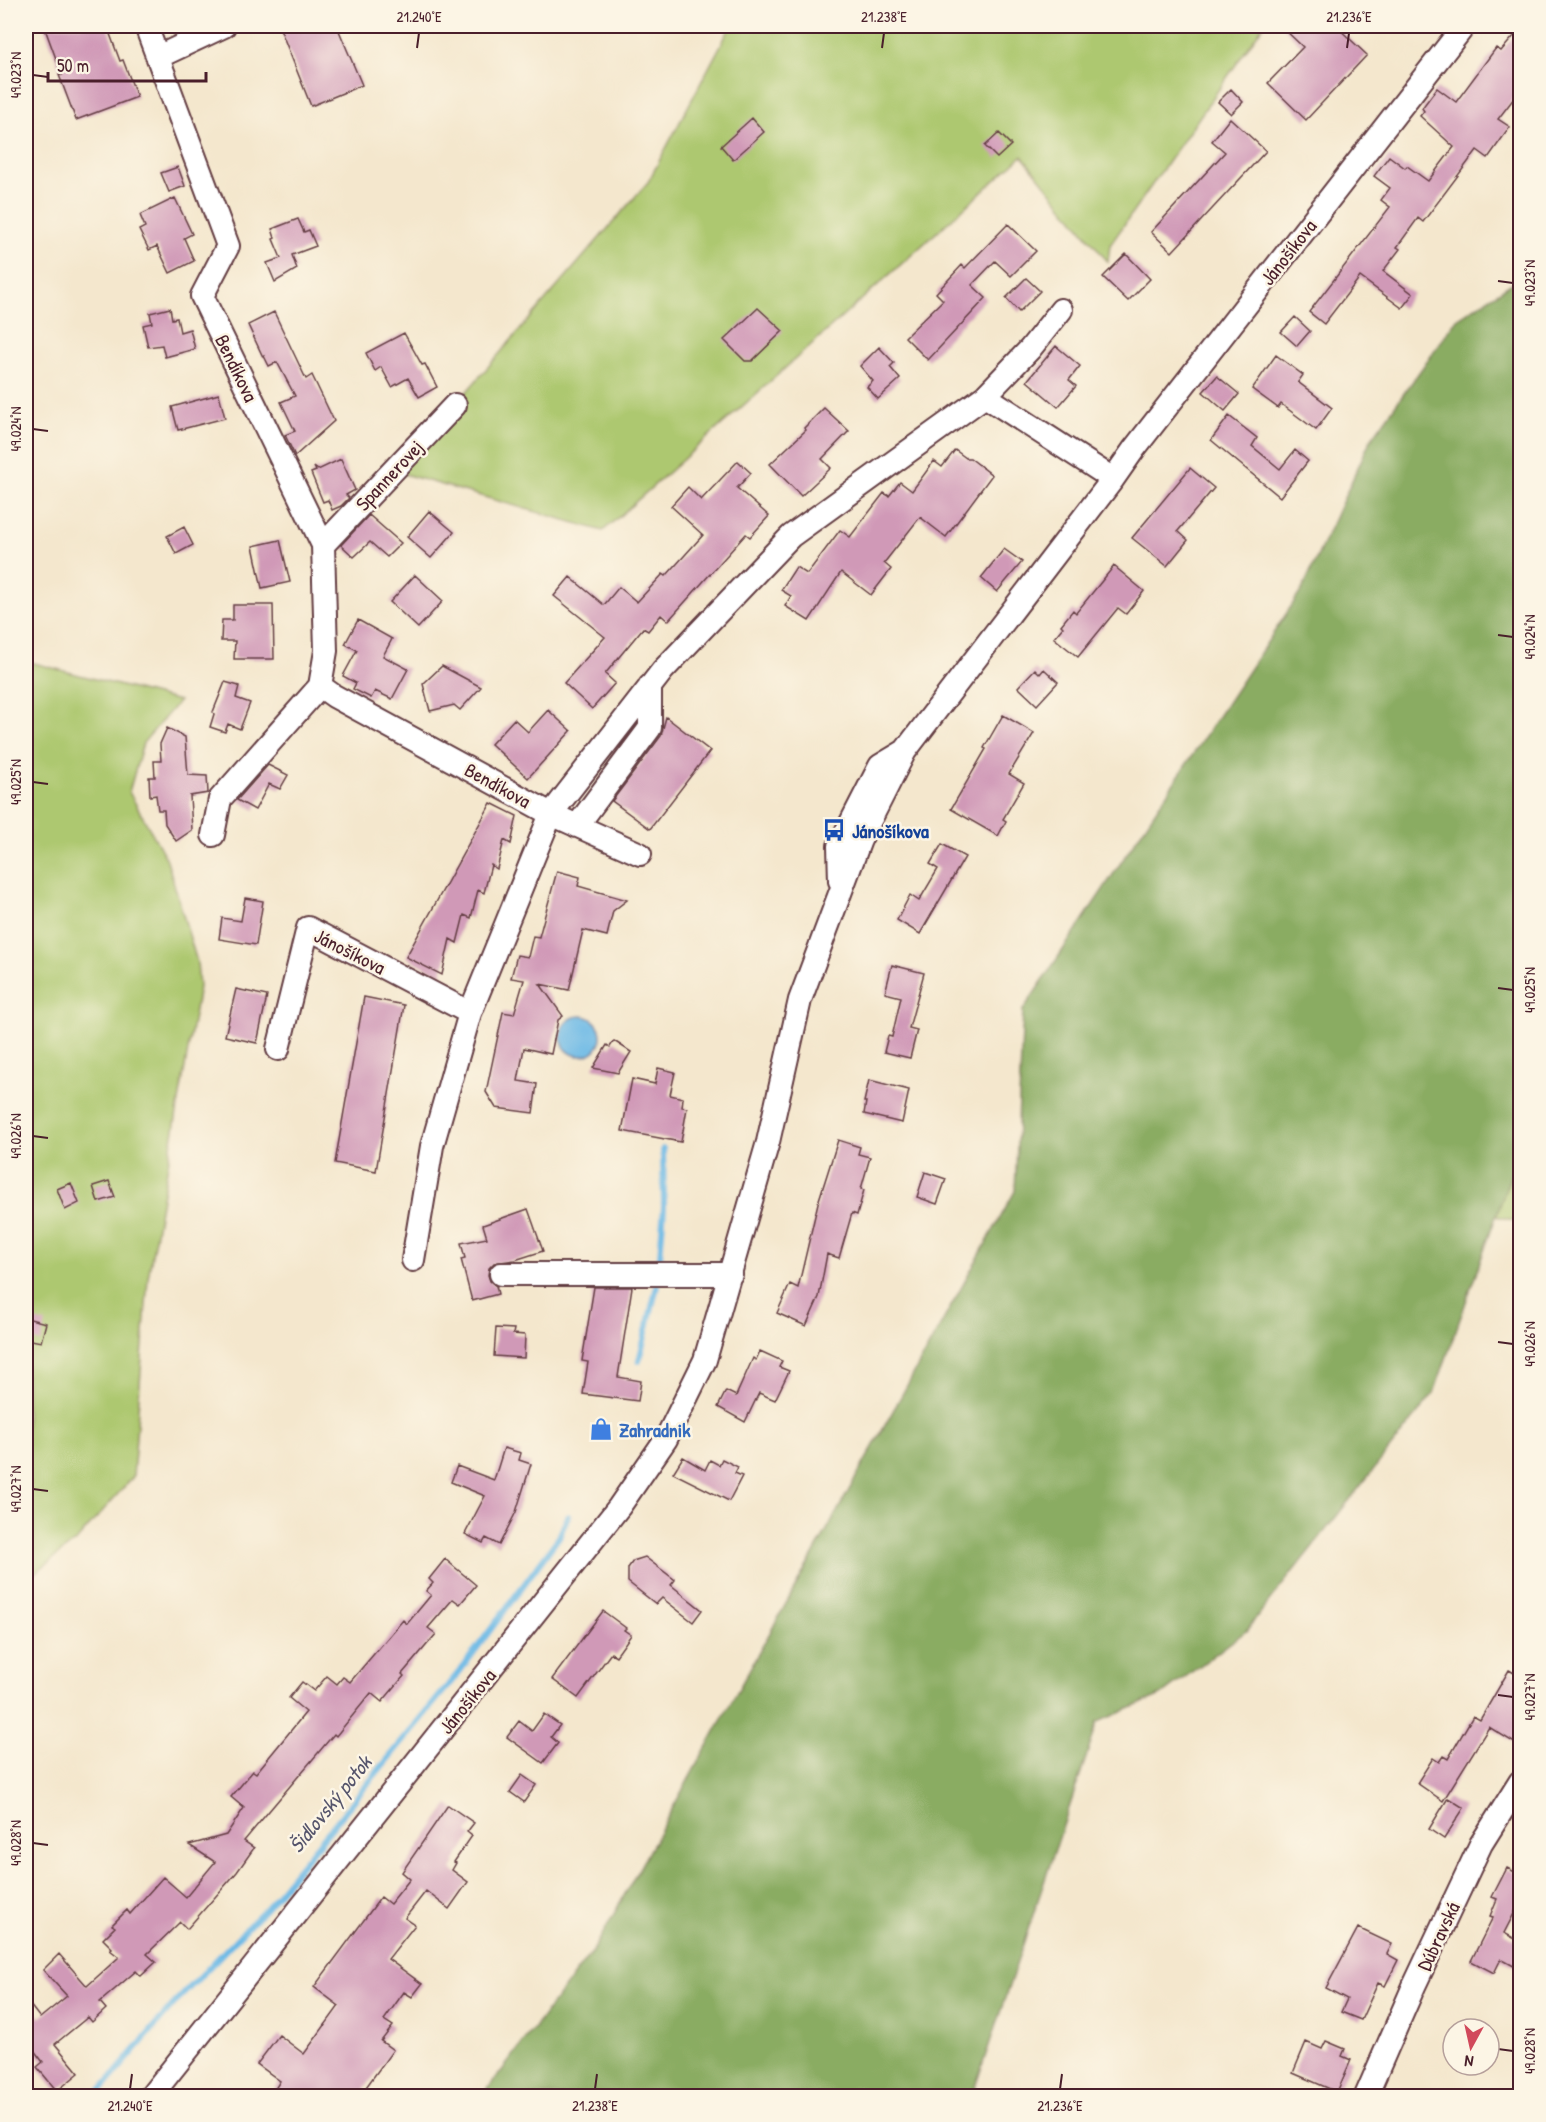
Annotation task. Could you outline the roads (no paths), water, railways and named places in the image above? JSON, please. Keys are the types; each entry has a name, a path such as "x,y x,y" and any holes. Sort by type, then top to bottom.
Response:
{"street":[{"name":"Bendíkova","path":"146,26 228,246 202,296 323,545 326,651 320,686 334,696 551,814 640,854"},
{"path":"158,57 224,26"},
{"name":"Jánošíkova","path":"151,2097 619,1507 666,1439 705,1360 768,1142 800,1000 860,840 905,752 1134,449 1464,26"},
{"path":"413,1260 432,1146 470,1013 551,814 663,670 791,536 985,396 1030,349 1061,310"},
{"path":"985,396 1113,479"},
{"name":"Spannerovej","path":"323,545 455,405"},
{"path":"213,836 220,799 320,686"},
{"path":"577,825 650,728 650,686"},
{"name":"Jánošíkova","path":"278,1049 308,928 470,1013"},
{"path":"501,1274 731,1274"},
{"name":"Dúbravská","path":"1366,2097 1414,1986 1481,1844 1521,1782"}],"water":[{"path":"581,1016 589,1017 595,1022 600,1028 600,1044 595,1050 589,1055 581,1056 573,1055 567,1050 562,1044 561,1036 562,1028 567,1022 573,1017"}],"waterway":[{"name":"Šidlovský potok","path":"660,1257 664,1207 663,1149"},
{"name":"Šidlovský potok","path":"639,1361 657,1286"},
{"name":"Šidlovský potok","path":"96,2096 173,2005 266,1908 460,1671 559,1537 568,1516"}],"place":[{"name":"Jánošíkova","path":"834,830"},
{"name":"Zahradnik","path":"601,1429"}]}
